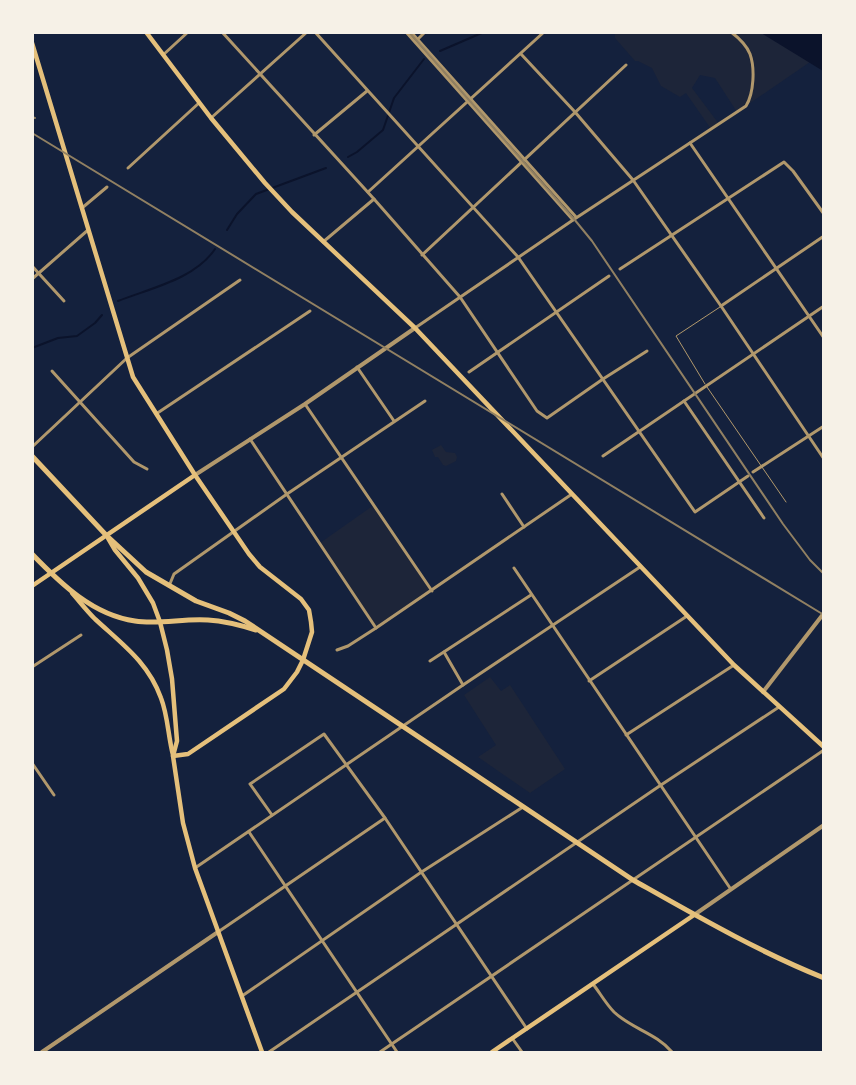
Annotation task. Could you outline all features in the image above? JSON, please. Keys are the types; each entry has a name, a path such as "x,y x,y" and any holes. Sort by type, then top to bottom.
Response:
{"highway":[{"path":"32,456 106,535 146,572 196,602 229,613 261,632 576,844 633,880 694,915 793,966 824,978"},
{"path":"32,554 70,591 100,610 119,618 137,622 207,619 232,623 261,632"}],"main road":[{"path":"146,32 211,118 265,183 292,212 415,328 686,616 734,665 824,748"},
{"path":"32,44 133,377 195,474 260,567 301,599 308,610 312,632 303,660 297,672 284,689 188,754 173,756"},
{"path":"32,586 195,474"},
{"path":"106,535 115,550 138,578 153,603 160,622 168,650 172,679 177,741 173,756"},
{"path":"70,591 95,618 125,644 146,669 157,690 165,710 182,823 218,932 262,1052"},
{"path":"492,1052 694,915"}],"street":[{"path":"163,55 188,32"},
{"path":"222,32 259,75 368,192 460,297 537,411 548,418 647,351"},
{"path":"211,118 307,32"},
{"path":"315,32 394,122 419,147 518,257 695,512 748,476"},
{"path":"406,32 576,217"},
{"path":"411,32 416,41"},
{"path":"416,41 425,32"},
{"path":"368,192 544,32"},
{"path":"195,474 305,404 576,217 741,109 748,103 752,67 750,54 743,42 731,32"},
{"path":"521,54 575,112 633,180 754,354 824,459"},
{"path":"422,255 626,65"},
{"path":"314,135 367,91"},
{"path":"128,168 199,103"},
{"path":"690,144 824,338"},
{"path":"522,160 572,220"},
{"path":"620,270 784,162 793,171 824,214"},
{"path":"82,208 107,187"},
{"path":"324,242 374,199"},
{"path":"32,279 88,230"},
{"path":"721,306 824,236"},
{"path":"32,266 64,301"},
{"path":"469,372 610,276"},
{"path":"32,447 127,358 240,280"},
{"path":"603,456 824,306"},
{"path":"156,415 310,311"},
{"path":"357,367 394,421"},
{"path":"52,371 82,402 134,462 147,469"},
{"path":"169,586 174,574 287,494 425,401"},
{"path":"684,401 764,518"},
{"path":"305,404 432,591"},
{"path":"753,472 824,426"},
{"path":"250,439 376,628"},
{"path":"502,494 524,527"},
{"path":"337,650 348,646 432,591 572,494"},
{"path":"196,868 272,814 640,567"},
{"path":"514,568 730,888"},
{"path":"430,661 531,595"},
{"path":"763,692 824,612"},
{"path":"589,681 686,616"},
{"path":"32,667 81,635"},
{"path":"444,652 463,685"},
{"path":"626,735 734,665"},
{"path":"269,1052 661,785 779,707"},
{"path":"272,814 250,784 324,734 385,818 420,873 527,1029"},
{"path":"380,1052 824,748"},
{"path":"32,762 54,795"},
{"path":"242,996 420,873 523,807"},
{"path":"42,1052 385,818"},
{"path":"694,915 730,888 824,825"},
{"path":"249,832 398,1052"},
{"path":"593,984 614,1012 624,1020 654,1036 672,1052"},
{"path":"512,1038 522,1052"}],"lane":[{"path":"721,306 676,336 706,386 786,502"}],"shaded area":[{"path":"615,33 761,33 810,62 737,112 715,78 700,75 692,88 719,124 711,129 686,93 680,97 661,86 652,68 635,61 615,38"},
{"path":"761,33 823,33 823,71"},
{"path":"441,445 446,452 455,453 456,461 446,466 443,465 438,457 435,457 432,450"},
{"path":"374,505 432,591 376,628 320,543"},
{"path":"490,677 501,691 510,685 565,769 530,793 478,757 496,745 464,695"}],"waterway":[{"path":"440,51 484,32"},
{"path":"348,157 357,152 383,130 394,98 424,59"},
{"path":"227,230 237,214 256,194 326,168"},
{"path":"118,301 158,287 184,275 196,268 215,249"},
{"path":"32,348 58,338 77,336 95,323 102,315"}],"railway":[{"path":"409,32 592,241 783,524 810,560 824,574"},
{"path":"32,133 824,615"}]}
